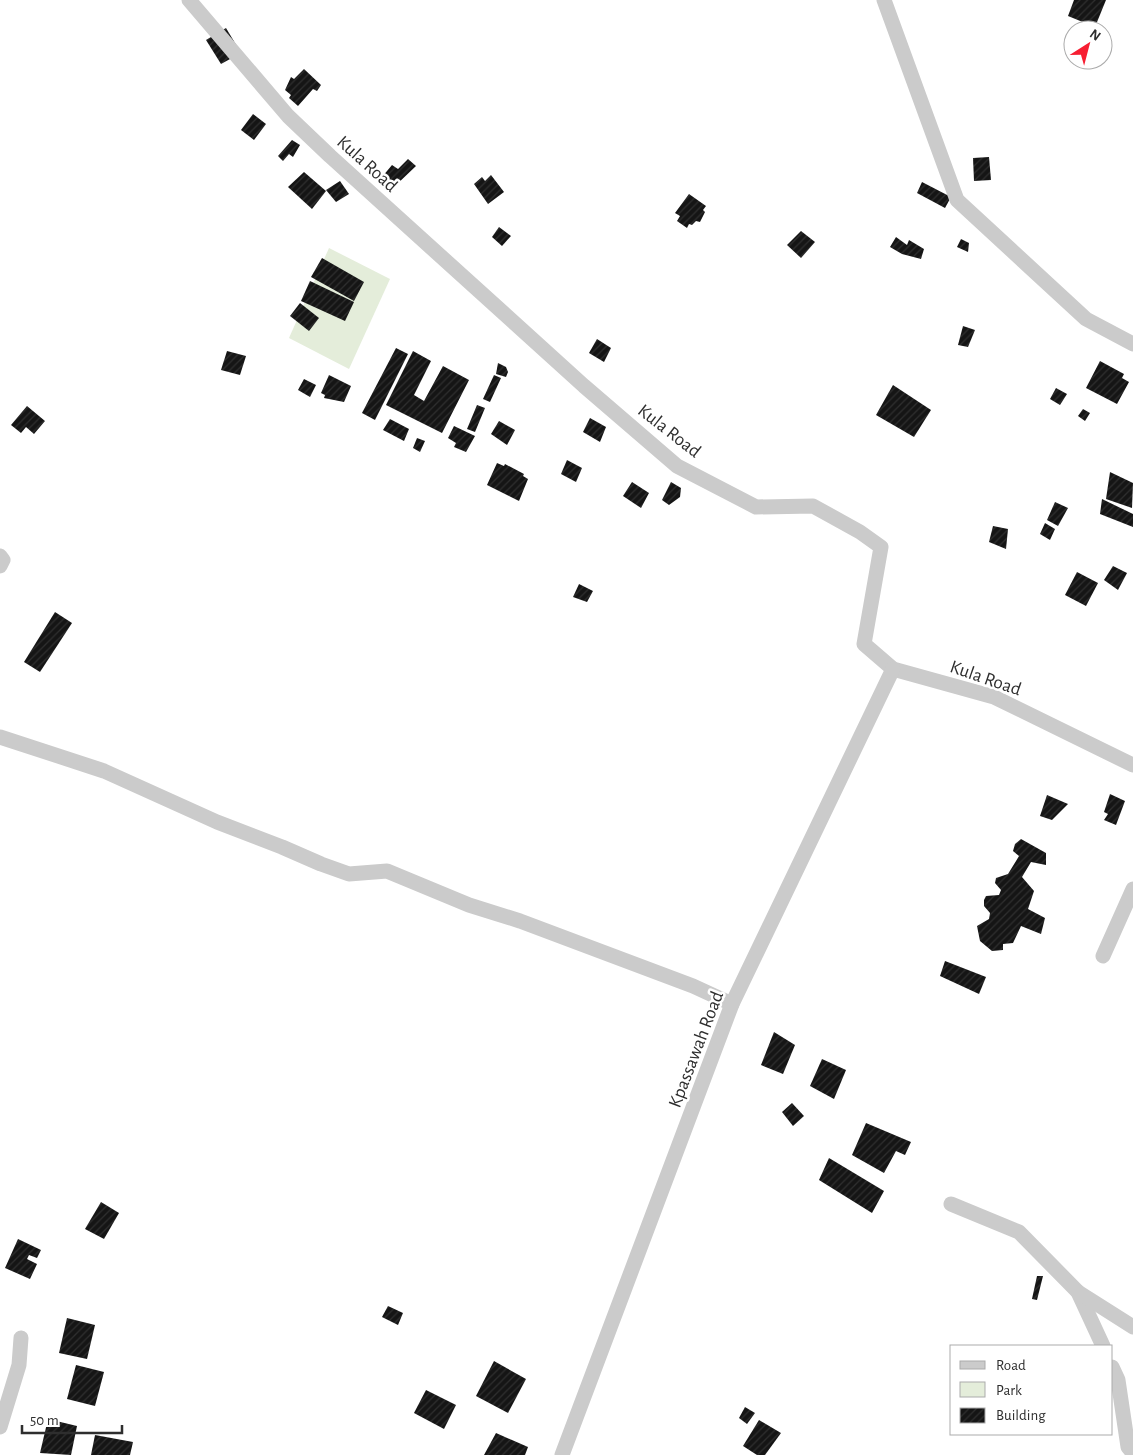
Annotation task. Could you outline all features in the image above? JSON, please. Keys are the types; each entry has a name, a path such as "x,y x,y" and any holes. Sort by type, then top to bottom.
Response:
{"street":[{"name":"Kula Road","path":"189,0 288,116 584,386 677,466 756,506 812,506 860,532 881,547 864,644 893,669 994,697 1133,765"},
{"path":"884,0 957,200 1086,319 1133,344"},
{"path":"0,556 3,560 0,566"},
{"name":"Kpassawah Road","path":"562,1455 732,1004 893,669"},
{"path":"0,738 84,764 131,782 217,822 282,846 321,864 349,874 387,871 469,905 528,924 693,986 732,1004"},
{"path":"1103,956 1133,889"},
{"path":"951,1204 1019,1232 1078,1292 1133,1327"},
{"path":"1078,1292 1103,1345"},
{"path":"0,1427 19,1365 21,1338"},
{"path":"1113,1369 1118,1380 1128,1447 1133,1453"}],"green space":[{"path":"329,248 390,279 349,369 289,338"}],"building":[{"path":"1074,0 1106,0 1098,20 1078,20 1068,16"},
{"path":"226,28 241,53 221,64 206,40"},
{"path":"304,69 321,85 317,91 313,89 298,106 289,98 291,95 285,90 291,77 294,79"},
{"path":"253,114 266,124 254,140 241,130"},
{"path":"292,140 300,145 293,157 289,154 283,161 278,156"},
{"path":"989,157 991,180 974,181 973,158"},
{"path":"408,159 416,166 394,187 382,177 392,165 398,169"},
{"path":"304,172 326,191 312,209 288,187"},
{"path":"491,175 504,192 488,204 474,184 482,177 485,181"},
{"path":"340,181 349,194 336,202 326,190"},
{"path":"922,182 951,197 945,208 917,193"},
{"path":"689,194 706,206 700,222 696,221 692,225 689,224 687,228 677,221 680,216 675,213"},
{"path":"499,227 511,236 502,246 492,237"},
{"path":"801,231 815,242 801,258 787,245"},
{"path":"896,237 907,245 909,240 924,249 921,259 902,254 890,247"},
{"path":"961,239 969,243 968,252 957,247"},
{"path":"322,258 364,282 354,301 311,277"},
{"path":"310,281 354,302 345,321 301,301"},
{"path":"300,303 319,318 309,331 290,316"},
{"path":"963,326 975,330 968,347 958,345"},
{"path":"597,339 611,348 604,362 589,353"},
{"path":"396,348 408,354 375,420 362,413"},
{"path":"227,351 246,356 240,375 221,370"},
{"path":"413,351 431,361 414,395 424,401 443,366 469,380 442,433 386,405"},
{"path":"1100,361 1124,374 1122,378 1129,382 1117,404 1086,388"},
{"path":"498,363 506,367 508,372 506,377 496,374"},
{"path":"329,375 351,386 344,402 324,398 325,395 321,393"},
{"path":"494,375 501,378 490,402 483,399"},
{"path":"304,379 316,385 310,397 298,390"},
{"path":"893,385 931,410 914,437 876,415"},
{"path":"1056,388 1067,394 1060,405 1050,399"},
{"path":"477,405 485,408 475,432 467,429"},
{"path":"27,406 45,421 34,434 26,427 21,433 11,425"},
{"path":"1083,409 1090,413 1085,421 1078,416"},
{"path":"590,418 606,427 600,442 583,432"},
{"path":"390,419 409,429 404,441 383,430"},
{"path":"499,421 515,430 507,445 491,434"},
{"path":"454,426 475,436 466,452 454,447 456,443 448,438"},
{"path":"417,438 425,441 420,452 413,448"},
{"path":"567,460 582,468 576,482 561,474"},
{"path":"497,463 504,466 505,464 524,474 523,476 528,479 519,501 487,485"},
{"path":"1110,472 1133,483 1132,508 1106,499"},
{"path":"632,482 649,493 641,508 623,496"},
{"path":"671,482 681,488 680,497 669,505 662,500"},
{"path":"1102,499 1133,514 1133,527 1100,514"},
{"path":"1055,502 1068,508 1058,526 1047,520"},
{"path":"1045,523 1055,529 1050,540 1040,534"},
{"path":"993,526 1008,529 1006,549 989,542"},
{"path":"1113,566 1127,573 1118,590 1104,580"},
{"path":"1077,572 1098,583 1086,606 1065,595"},
{"path":"579,584 593,591 587,602 573,597"},
{"path":"55,612 72,623 40,672 24,662"},
{"path":"1110,794 1125,801 1116,825 1104,820 1108,814 1104,812"},
{"path":"1047,795 1068,804 1052,820 1040,816"},
{"path":"1021,839 1046,853 1046,865 1031,862 1022,877 1034,891 1028,909 1045,918 1041,934 1021,926 1013,943 1003,944 1003,950 992,951 980,941 977,926 989,919 990,913 984,906 984,900 986,896 999,895 1001,890 995,883 996,878 1008,874 1019,856 1013,851 1015,844"},
{"path":"945,961 986,977 979,994 940,976"},
{"path":"774,1032 795,1045 783,1074 761,1065"},
{"path":"822,1059 846,1070 834,1099 810,1086"},
{"path":"792,1103 804,1116 793,1126 782,1112"},
{"path":"866,1123 911,1142 905,1155 896,1151 884,1173 852,1155"},
{"path":"829,1158 884,1191 872,1213 819,1180"},
{"path":"101,1202 119,1213 104,1239 85,1229"},
{"path":"18,1239 41,1250 37,1258 29,1255 27,1259 37,1264 30,1279 5,1268"},
{"path":"1037,1276 1043,1276 1037,1300 1032,1299"},
{"path":"388,1306 403,1313 398,1325 382,1317"},
{"path":"67,1318 95,1325 87,1359 59,1353"},
{"path":"494,1361 526,1379 508,1413 476,1396"},
{"path":"76,1365 104,1372 95,1406 67,1399"},
{"path":"426,1390 456,1405 444,1429 414,1413"},
{"path":"745,1407 755,1413 747,1424 739,1418"},
{"path":"48,1419 77,1426 71,1455 40,1453"},
{"path":"759,1420 781,1433 765,1455 757,1455 743,1446"},
{"path":"496,1433 528,1447 525,1455 484,1455"},
{"path":"95,1435 133,1442 130,1455 91,1455"}]}
